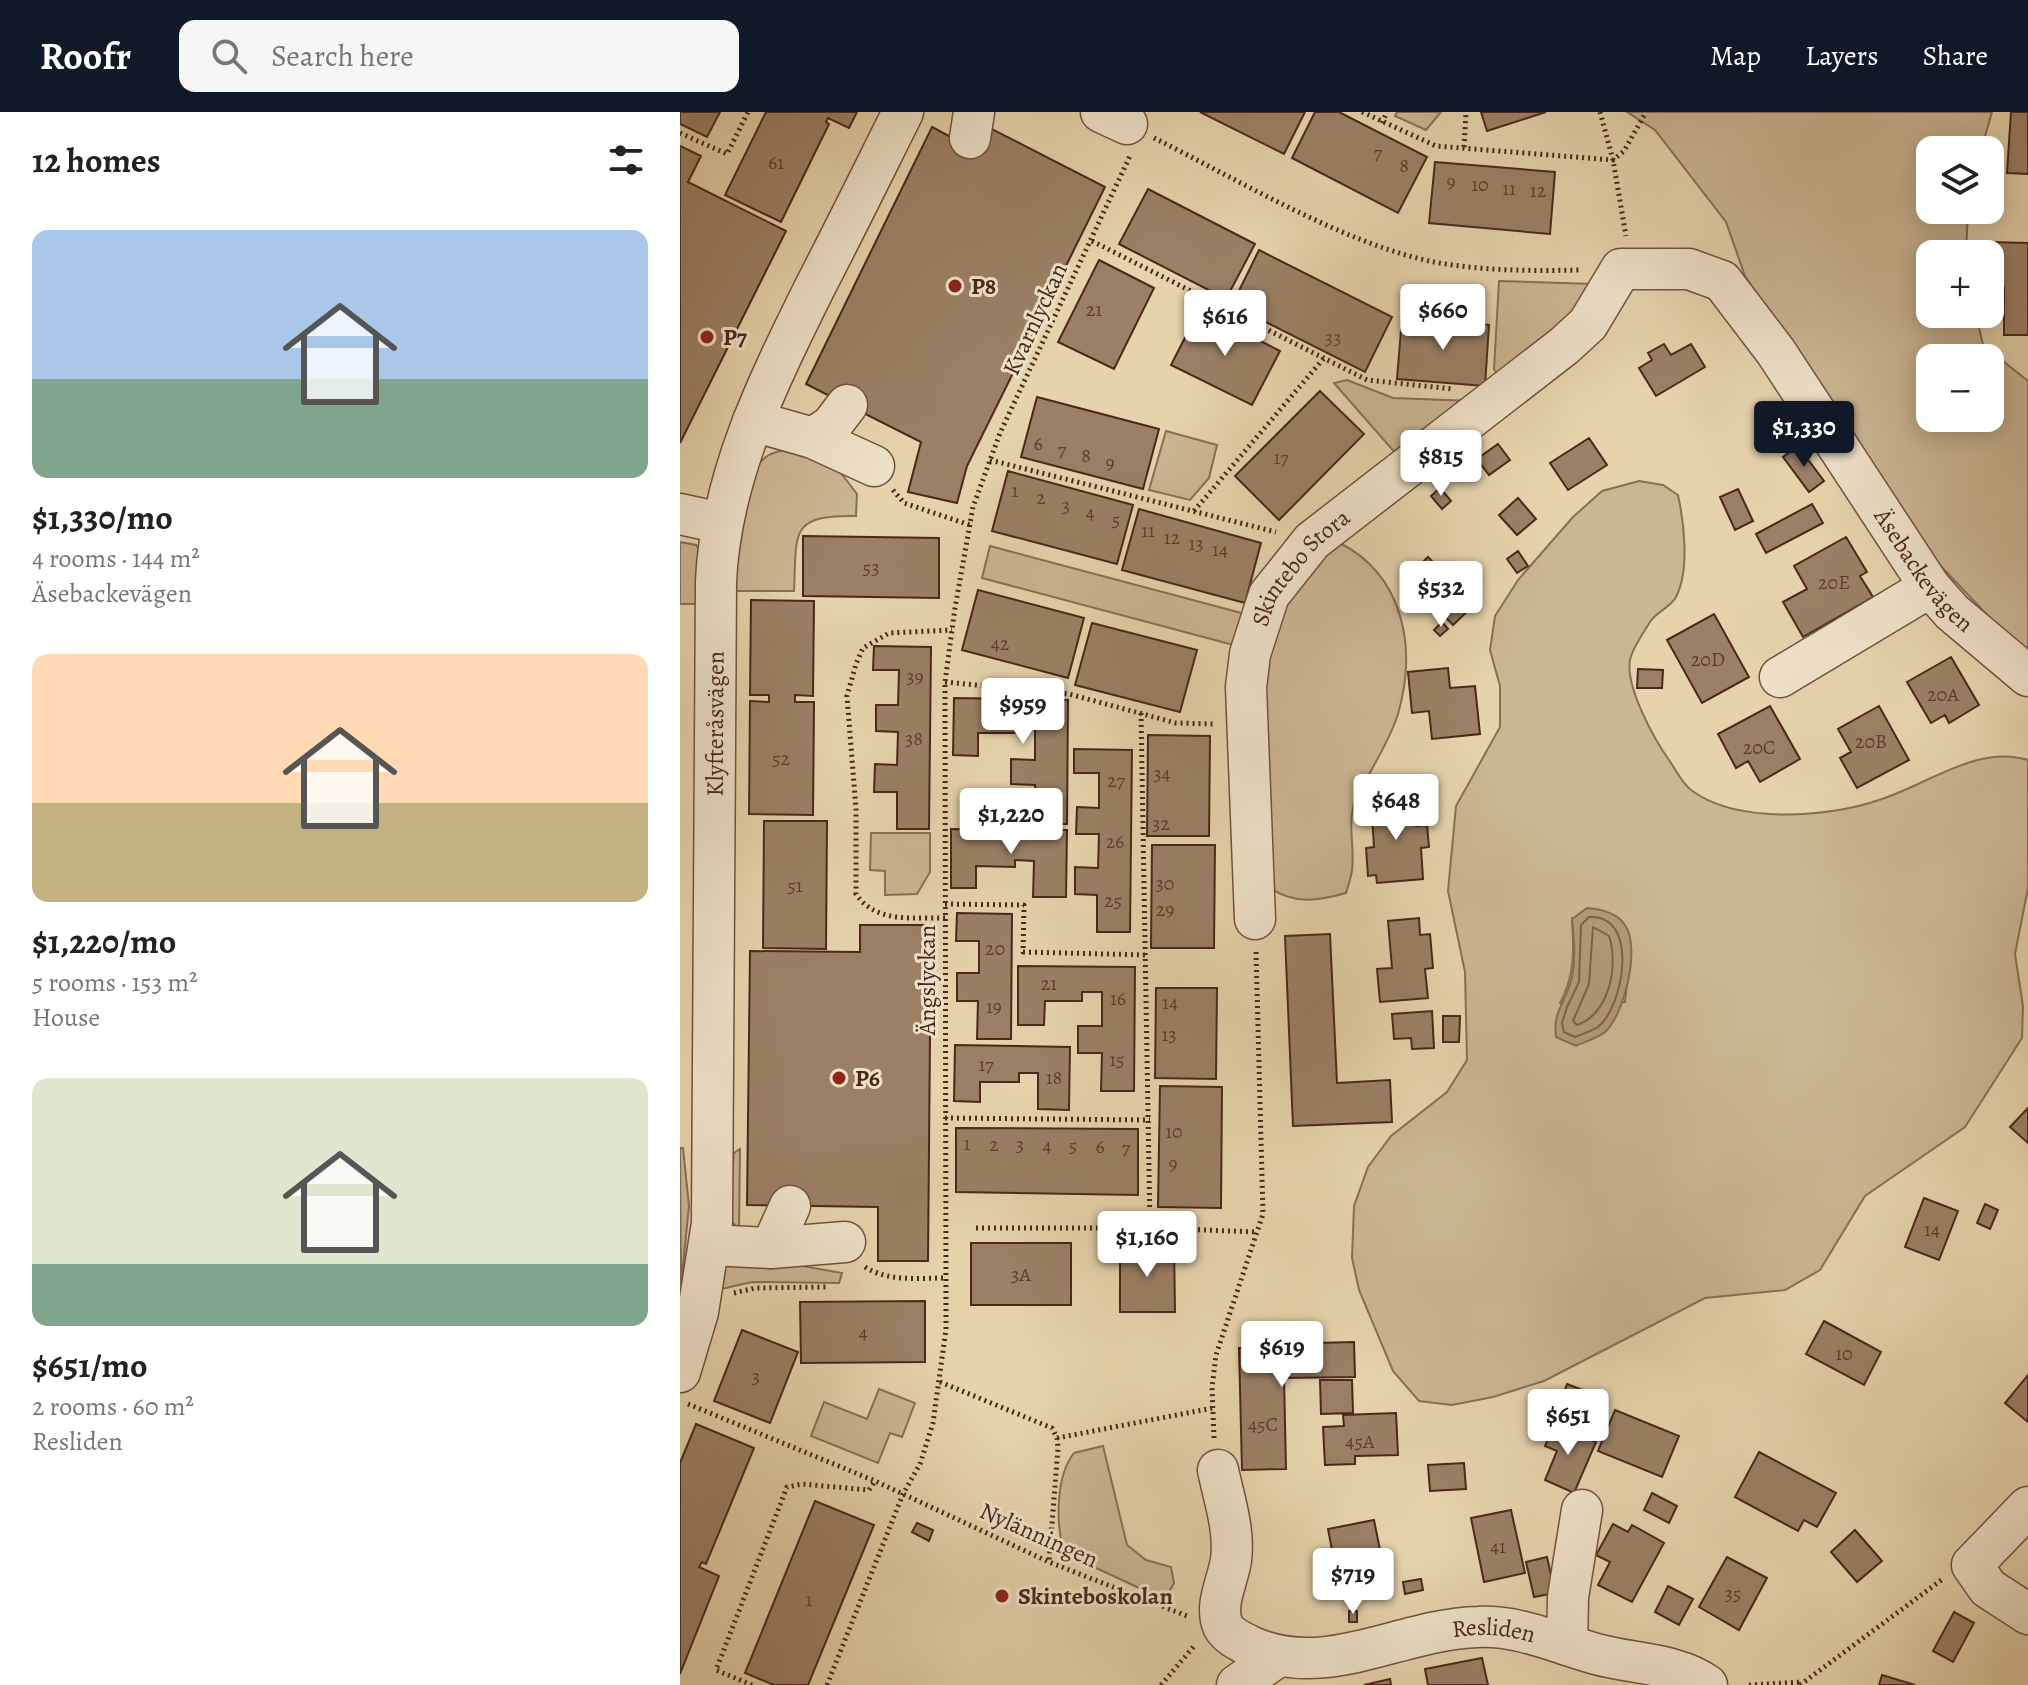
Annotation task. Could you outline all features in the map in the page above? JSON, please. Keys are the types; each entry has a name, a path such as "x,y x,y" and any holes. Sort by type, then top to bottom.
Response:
{"street":[{"name":"Klyfteråsvägen","path":"681,1363 701,1296 710,1245 716,581 721,523 753,421 780,358 903,112"},
{"name":"Äsebackevägen","path":"1621,269 1689,269 1722,281 1776,352 1930,587 1952,612 2028,676"},
{"name":"Skintebo Stora","path":"1255,919 1246,687 1257,625 1269,595 1312,541 1491,399 1529,374 1588,324 1621,269"},
{"path":"813,438 831,426 847,405"},
{"path":"753,421 813,438 874,466"},
{"path":"680,514 721,523"},
{"path":"1780,677 1930,587"},
{"path":"771,1248 790,1206"},
{"path":"710,1245 771,1248 845,1242"},
{"path":"1218,1470 1231,1530 1231,1560 1220,1608 1221,1621 1234,1638 1277,1657"},
{"path":"2028,1507 1975,1560 1988,1588 2028,1614"},
{"path":"1567,1645 1568,1597 1582,1510"},
{"name":"Resliden","path":"1277,1657 1314,1660 1477,1627 1511,1629 1672,1670 1707,1685"},
{"path":"1237,1685 1277,1657"}],"path":[{"path":"680,133 727,154 748,112"},
{"path":"1362,112 1436,146 1613,160 1624,151 1646,112"},
{"path":"1382,123 1387,112"},
{"path":"1464,147 1466,112"},
{"path":"1123,123 1346,233 1388,249 1433,262 1498,271 1621,269 1626,236 1613,160 1600,112"},
{"name":"Kvarnlyckan","path":"952,630 970,525 990,460 1092,241 1123,123"},
{"path":"1092,241 1367,380 1468,390 1491,399"},
{"path":"1194,511 1324,358"},
{"path":"990,460 1312,541"},
{"path":"874,466 904,503 970,525"},
{"path":"945,918 889,916 874,912 856,894 856,809 847,696 863,648 874,639 909,631 952,630"},
{"name":"Ängslyckan","path":"946,1278 945,682 952,630"},
{"path":"945,682 1069,694 1176,723 1246,724"},
{"path":"1141,713 1150,1228"},
{"path":"945,904 1024,905 1023,952 1147,955"},
{"path":"1218,1470 1213,1408 1216,1355 1258,1232 1264,1187 1255,919"},
{"path":"945,1118 1150,1120"},
{"path":"976,1228 1150,1228 1258,1232"},
{"path":"827,1685 903,1494 920,1464 933,1423 940,1382 946,1278 878,1275 858,1263 845,1242"},
{"path":"701,1296 755,1288 829,1287"},
{"path":"940,1382 1043,1422 1057,1438 1049,1562"},
{"path":"1057,1438 1213,1408"},
{"name":"Nylänningen","path":"706,1411 875,1481 1049,1562 1192,1618"},
{"path":"752,1685 716,1670 787,1487 802,1484 869,1490 875,1481"},
{"path":"1749,1685 1802,1684 1954,1571 1975,1560"}],"shaded area":[{"path":"1397,112 1441,112 1426,130 1395,116"},
{"path":"1627,112 1992,112 1985,136 1916,136 1916,224 1967,224 1967,240 1916,240 1916,328 1979,328 1983,344 1916,344 1916,432 2004,432 2004,362 2028,381 2028,658 1917,541 1745,276 1726,222 1655,130"},
{"path":"1499,281 1592,284 1580,307 1498,375 1494,369"},
{"path":"1347,380 1393,398 1472,401 1397,455 1334,383"},
{"path":"1166,431 1217,445 1209,478 1190,500 1149,490"},
{"path":"790,449 834,464 857,494 856,516 818,519 801,531 795,555 794,591 732,591 752,473 768,456"},
{"path":"1639,481 1663,485 1678,495 1684,546 1680,586 1674,601 1653,618 1638,641 1631,656 1630,671 1636,698 1649,726 1691,790 1710,801 1732,808 1757,813 1809,814 1879,800 1953,768 1990,757 2028,760 2028,888 2015,954 2023,1006 2022,1038 1965,1127 1865,1196 1820,1270 1785,1290 1705,1298 1544,1381 1493,1397 1452,1405 1419,1401 1393,1371 1359,1290 1352,1258 1354,1206 1368,1167 1391,1136 1447,1092 1467,1060 1465,972 1448,891 1456,806 1500,727 1500,686 1490,650 1495,616 1518,580 1573,517 1602,491","holes":["1572,919 1631,948 1625,1002 1560,1003 1572,962"]},
{"path":"680,542 696,545 701,552 700,604 680,604"},
{"path":"1340,543 1362,557 1379,574 1391,594 1405,640 1404,689 1394,726 1355,802 1351,826 1353,862 1346,893 1325,898 1295,899 1268,886 1263,676 1291,583"},
{"path":"990,546 1249,615 1241,647 982,578"},
{"path":"871,833 930,833 930,872 917,894 885,895 885,871 870,870"},
{"path":"680,1148 683,1148 689,1206 681,1285"},
{"path":"740,1149 739,1229 728,1218 734,1153"},
{"path":"730,1264 797,1265 842,1273 839,1283 752,1282 713,1291 719,1270"},
{"path":"879,1389 915,1403 902,1437 890,1433 878,1463 811,1436 824,1402 867,1419"},
{"path":"1103,1446 1127,1545 1146,1560 1171,1567 1174,1583 1168,1594 1154,1595 1064,1553 1059,1515 1063,1475 1074,1453"}],"water":[{"path":"1587,908 1608,912 1625,925 1630,936 1631,964 1624,997 1612,1023 1602,1034 1576,1046 1556,1037 1555,1028 1573,970 1572,919"}],"building":[{"path":"680,112 720,112 707,137 680,124"},
{"path":"766,112 857,112 849,128 828,118 826,122 829,124 781,222 725,195"},
{"path":"1200,112 1305,112 1284,154"},
{"path":"1315,112 1339,112 1427,157 1398,213 1292,158"},
{"path":"1481,112 1546,112 1487,131"},
{"path":"2011,112 2028,112 2028,174 2007,173"},
{"name":"P8","path":"932,127 977,151 988,127 1105,187 967,466 957,503 908,492 921,442 806,384"},
{"name":"P7","path":"680,146 701,156 688,182 786,231 680,443"},
{"path":"1435,162 1555,172 1550,234 1429,223"},
{"path":"1148,189 1255,244 1226,299 1119,244"},
{"path":"2004,242 2028,243 2028,335 2004,335"},
{"path":"1259,250 1392,317 1365,372 1232,305"},
{"path":"1099,260 1154,288 1114,369 1058,342"},
{"path":"1199,310 1280,351 1252,405 1171,365"},
{"path":"1402,318 1489,325 1485,386 1397,379"},
{"path":"1664,344 1671,355 1691,344 1705,367 1656,396 1639,368 1652,360 1648,353"},
{"path":"1320,391 1364,434 1279,520 1235,476"},
{"path":"1037,397 1159,429 1143,489 1021,457"},
{"path":"1589,438 1607,465 1568,490 1550,463"},
{"path":"1498,444 1510,460 1489,475 1477,459"},
{"path":"1798,446 1824,481 1809,492 1783,457"},
{"path":"1008,471 1133,505 1117,564 992,531"},
{"path":"1440,488 1451,501 1442,509 1431,496"},
{"path":"1738,489 1753,521 1735,530 1720,497"},
{"path":"1518,498 1536,519 1517,535 1499,515"},
{"path":"1812,504 1823,523 1766,553 1756,534"},
{"path":"1139,509 1261,543 1245,603 1122,570"},
{"path":"803,536 939,538 939,598 803,596"},
{"path":"1846,537 1867,572 1860,576 1873,597 1803,637 1783,602 1807,589 1794,566"},
{"path":"1518,551 1528,566 1517,573 1507,559"},
{"path":"1428,557 1474,605 1453,625 1407,577"},
{"path":"978,590 1084,618 1068,678 962,650"},
{"path":"751,600 814,601 813,696 795,695 795,702 814,702 813,815 749,814 750,701 769,702 769,695 750,695"},
{"path":"1714,614 1749,677 1702,703 1667,640"},
{"path":"1442,622 1448,629 1440,636 1434,630"},
{"path":"1092,623 1197,650 1180,712 1075,685"},
{"path":"874,646 931,647 929,829 897,829 897,792 874,792 875,764 897,765 898,732 876,731 876,705 898,705 899,670 873,670"},
{"path":"1951,657 1979,705 1949,723 1945,715 1931,723 1907,682"},
{"path":"1448,668 1450,688 1475,686 1480,734 1432,739 1429,711 1412,713 1408,672"},
{"path":"1638,669 1663,670 1662,688 1637,688"},
{"path":"954,698 1068,700 1067,824 1035,824 1035,785 1011,784 1011,759 1035,760 1035,725 1015,725 1015,733 978,733 978,756 953,755"},
{"path":"1770,706 1800,759 1760,782 1748,761 1736,768 1718,734"},
{"path":"1879,706 1909,760 1857,788 1840,758 1851,752 1838,729"},
{"path":"1148,735 1210,736 1209,836 1147,836"},
{"path":"1074,749 1132,750 1130,932 1097,932 1097,895 1075,894 1075,867 1098,868 1099,834 1076,834 1077,807 1099,808 1099,773 1074,773"},
{"path":"1414,798 1416,826 1427,825 1429,847 1421,848 1423,879 1377,883 1376,875 1368,876 1366,848 1374,847 1371,802"},
{"path":"764,821 827,821 826,949 763,948"},
{"path":"951,829 1067,830 1066,897 1033,897 1034,861 1015,860 1015,867 976,866 976,888 951,888"},
{"path":"1152,845 1215,845 1214,948 1151,948"},
{"path":"957,913 1012,914 1011,1039 977,1039 978,1001 957,1001 957,973 979,973 979,941 956,941"},
{"path":"1419,918 1420,935 1430,934 1433,968 1425,969 1428,998 1380,1002 1377,969 1392,968 1388,921"},
{"name":"P6","path":"860,925 931,925 928,1261 878,1261 878,1207 747,1205 750,951 860,952"},
{"path":"1330,934 1337,1083 1390,1080 1392,1122 1293,1126 1285,936"},
{"path":"1018,966 1135,967 1134,1091 1101,1091 1102,1053 1078,1053 1078,1026 1102,1026 1102,992 1082,992 1082,1001 1045,1001 1044,1025 1018,1025"},
{"path":"1156,988 1217,988 1216,1079 1155,1078"},
{"path":"1432,1011 1434,1048 1412,1049 1411,1038 1394,1039 1392,1014"},
{"path":"1443,1016 1460,1016 1459,1042 1443,1042"},
{"path":"955,1045 1070,1047 1069,1110 1038,1109 1038,1073 1019,1073 1019,1082 980,1082 980,1102 954,1101"},
{"path":"1160,1086 1222,1087 1221,1208 1158,1207"},
{"path":"2028,1108 2028,1143 2010,1127"},
{"path":"956,1128 1138,1129 1138,1195 956,1192"},
{"path":"1924,1198 1958,1211 1939,1260 1905,1247"},
{"path":"1985,1204 1998,1210 1990,1229 1977,1223"},
{"path":"971,1243 1071,1243 1071,1305 971,1305"},
{"path":"1120,1245 1174,1245 1175,1312 1120,1312"},
{"path":"925,1301 925,1362 801,1363 800,1302"},
{"path":"1824,1321 1881,1352 1864,1385 1806,1354"},
{"path":"1285,1324 1314,1324 1315,1343 1354,1342 1355,1377 1284,1378 1286,1469 1242,1470 1239,1348 1286,1347"},
{"path":"742,1330 798,1352 770,1423 714,1401"},
{"path":"2028,1375 2028,1422 2005,1403"},
{"path":"1320,1380 1352,1380 1353,1413 1321,1414"},
{"path":"1567,1384 1596,1395 1584,1427 1555,1416"},
{"path":"1615,1410 1679,1436 1662,1477 1598,1451"},
{"path":"1396,1413 1398,1455 1355,1456 1355,1464 1325,1465 1323,1427 1344,1426 1343,1415"},
{"path":"696,1424 754,1448 706,1564 702,1562 699,1567 719,1576 680,1674 680,1463"},
{"path":"1555,1424 1596,1442 1574,1493 1545,1480 1557,1451 1545,1446"},
{"path":"1759,1452 1836,1493 1817,1527 1804,1520 1798,1531 1735,1497"},
{"path":"1464,1463 1466,1489 1430,1491 1428,1465"},
{"path":"1652,1493 1677,1506 1669,1523 1644,1510"},
{"path":"815,1501 874,1525 808,1685 774,1685 745,1673"},
{"path":"1511,1510 1525,1573 1484,1582 1471,1518"},
{"path":"1374,1520 1387,1585 1342,1594 1338,1578 1327,1580 1321,1551 1332,1550 1328,1529"},
{"path":"917,1523 933,1530 929,1541 912,1532"},
{"path":"1613,1524 1628,1532 1632,1525 1664,1543 1632,1602 1598,1585 1610,1562 1596,1555"},
{"path":"1855,1530 1882,1561 1857,1582 1831,1552"},
{"path":"1547,1557 1555,1593 1534,1597 1526,1562"},
{"path":"1727,1557 1767,1578 1739,1630 1699,1607"},
{"path":"1421,1579 1423,1590 1405,1594 1403,1582"},
{"path":"1668,1586 1693,1599 1679,1625 1655,1612"},
{"path":"1349,1611 1357,1611 1357,1622 1349,1622"},
{"path":"1954,1612 1974,1623 1953,1662 1933,1651"},
{"path":"1482,1658 1488,1685 1428,1685 1425,1669"},
{"path":"1882,1675 1915,1685 1879,1685"},
{"path":"1390,1679 1391,1685 1364,1685"}],"place":[{"name":"P8","path":"955,286"},
{"name":"P7","path":"707,337"},
{"name":"P6","path":"839,1078"},
{"name":"Skinteboskolan","path":"1002,1596"}]}
